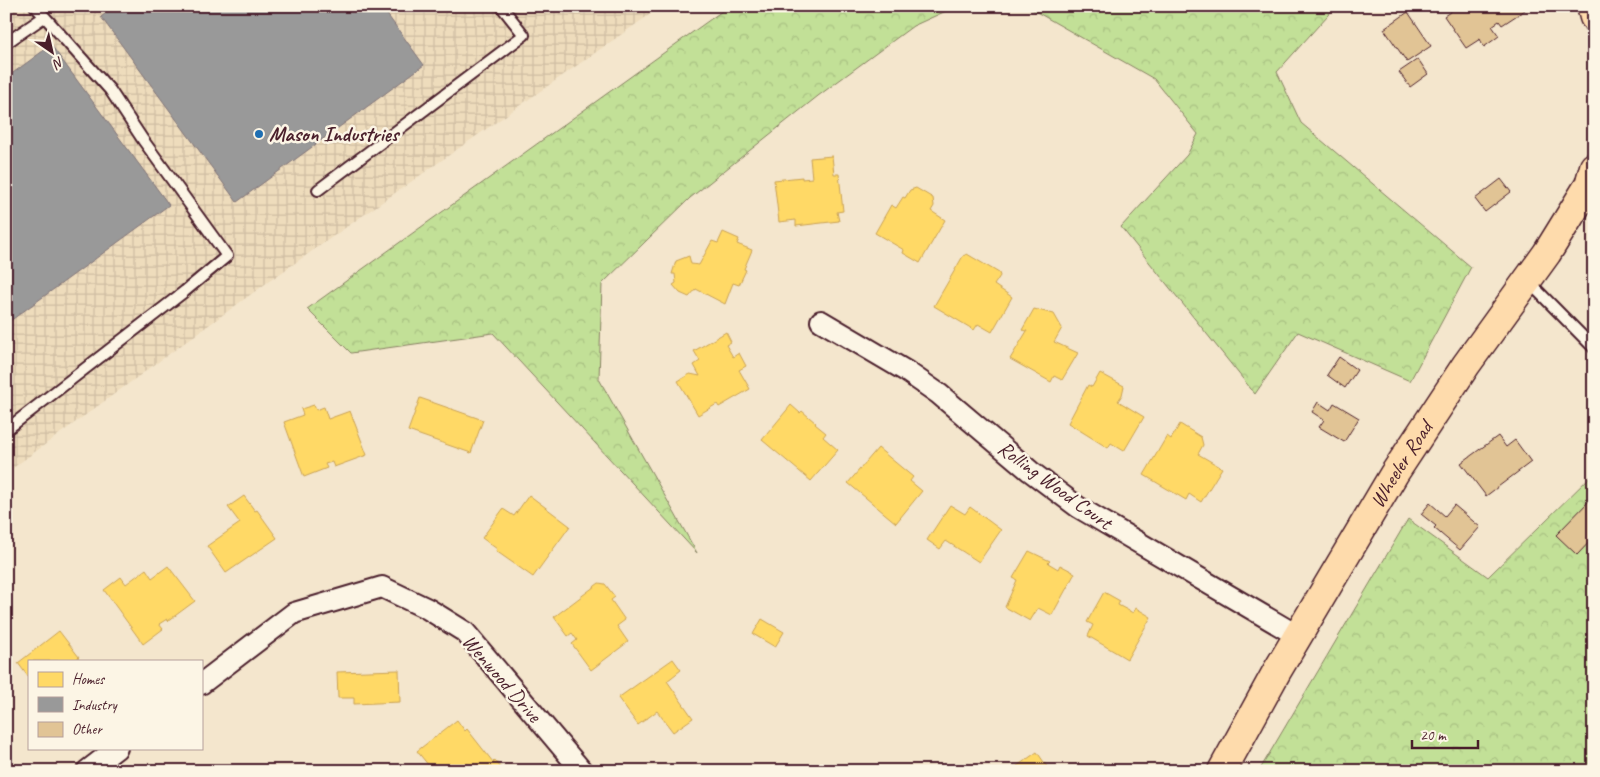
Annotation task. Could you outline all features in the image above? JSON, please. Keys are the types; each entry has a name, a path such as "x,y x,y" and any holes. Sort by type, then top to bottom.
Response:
{"main road":[{"path":"1591,6 1594,17"},
{"name":"Wheeler Road","path":"1222,771 1277,671 1394,474 1466,365 1547,253 1589,185 1594,167"}],"street":[{"name":"Rolling Wood Court","path":"821,320 906,371 939,394 1030,471 1078,507 1298,636"},
{"name":"Wenwood Drive","path":"202,683 294,613 382,586 428,609 465,632 582,771"},
{"path":"87,771 114,750"}],"lane":[{"path":"6,430 185,291 227,256 143,140 110,90 35,6"},
{"path":"318,190 524,36 501,6"},
{"path":"6,43 44,17"},
{"path":"1527,281 1594,348"}],"shaded area":[{"path":"6,6 662,6 268,282 6,473"}],"green space":[{"path":"729,6 957,6 913,26 818,96 690,198 602,284 599,379 697,553 493,333 351,353 307,309"},
{"path":"1026,6 1336,6 1277,72 1301,123 1471,267 1410,381 1298,332 1255,394 1121,227 1187,155 1198,134 1154,79"},
{"path":"1594,473 1594,771 1259,771 1408,519 1488,577"}],"building: Homes":[{"path":"832,156 834,174 839,174 843,211 837,212 839,221 796,226 796,220 779,222 774,180 802,177 802,179 812,178 810,158"},
{"path":"916,188 933,198 934,206 931,211 945,220 920,263 903,253 904,250 875,233 891,205 896,208 910,190"},
{"path":"723,232 739,239 737,244 752,250 739,285 733,283 725,304 696,289 689,297 680,293 673,285 676,283 675,274 672,274 676,261 689,256 691,264 699,265 712,241 718,243"},
{"path":"967,254 999,273 1000,276 994,285 1012,297 992,332 978,324 974,330 934,306 963,256"},
{"path":"1034,309 1054,314 1062,328 1054,342 1078,353 1062,380 1054,376 1051,382 1010,359 1027,331 1022,330"},
{"path":"726,332 731,342 726,345 733,357 739,353 746,366 739,370 750,389 719,407 717,404 698,415 678,381 690,374 700,376 694,365 700,361 694,351"},
{"path":"1100,373 1124,386 1118,401 1144,417 1124,451 1111,443 1108,448 1068,423 1088,385 1092,387"},
{"path":"420,398 483,420 471,453 408,431"},
{"path":"314,405 316,410 324,407 328,419 350,411 367,455 334,467 332,462 325,464 327,468 304,477 284,422 303,415 301,409"},
{"path":"791,405 800,413 802,411 816,423 826,433 823,437 838,450 811,481 762,440"},
{"path":"1180,424 1201,437 1203,445 1198,454 1222,468 1201,502 1189,494 1186,500 1144,475 1167,436 1171,439"},
{"path":"878,448 913,477 910,481 922,491 896,523 848,483"},
{"path":"529,495 570,526 533,577 496,551 497,549 482,538 503,509 514,516"},
{"path":"244,496 255,511 257,510 277,538 226,573 207,546 240,523 228,507"},
{"path":"950,505 965,514 970,507 1001,530 979,562 946,541 940,549 927,540"},
{"path":"1029,551 1050,561 1048,563 1058,569 1060,565 1075,573 1052,615 1038,608 1030,621 1005,607 1017,580 1013,578"},
{"path":"168,566 195,601 168,621 167,619 159,624 163,629 143,644 104,590 121,577 126,584 146,569 152,578"},
{"path":"599,583 605,584 615,597 611,600 625,620 617,626 628,642 591,670 572,644 577,640 572,633 568,636 554,617"},
{"path":"1104,592 1120,601 1118,605 1133,613 1136,608 1151,617 1127,659 1088,636 1093,625 1087,622"},
{"path":"762,619 784,632 775,647 753,634"},
{"path":"59,631 79,657 75,660 28,660 28,677 18,663"},
{"path":"673,659 681,670 667,681 693,718 673,732 657,711 638,725 618,698"},
{"path":"399,670 400,702 354,704 354,698 338,698 337,672"},
{"path":"457,720 503,771 447,771 443,765 436,771 433,771 417,751"},
{"path":"1037,752 1050,771 1010,771"}],"building: Industry":[{"name":"Mason Industries","path":"115,6 381,6 424,65 237,202 101,17"},
{"path":"51,45 169,205 6,324 6,78"}],"building: Other":[{"path":"1459,6 1467,6 1468,8 1471,6 1522,6 1525,10 1502,25 1499,21 1492,26 1499,36 1484,47 1480,39 1466,48 1444,16"},
{"path":"1408,12 1431,46 1407,62 1384,29"},
{"path":"1418,59 1428,74 1410,87 1399,72"},
{"path":"1501,179 1511,192 1485,212 1475,199"},
{"path":"1339,357 1357,370 1345,388 1327,375"},
{"path":"1318,402 1330,410 1334,403 1359,418 1344,442 1319,427 1324,420 1312,412"},
{"path":"1498,436 1506,447 1515,440 1531,462 1486,496 1461,463"},
{"path":"1594,496 1594,537 1577,555 1556,535"},
{"path":"1430,503 1445,516 1454,505 1480,527 1460,550 1421,514"}],"place":[{"name":"Mason Industries","path":"259,134"}]}
